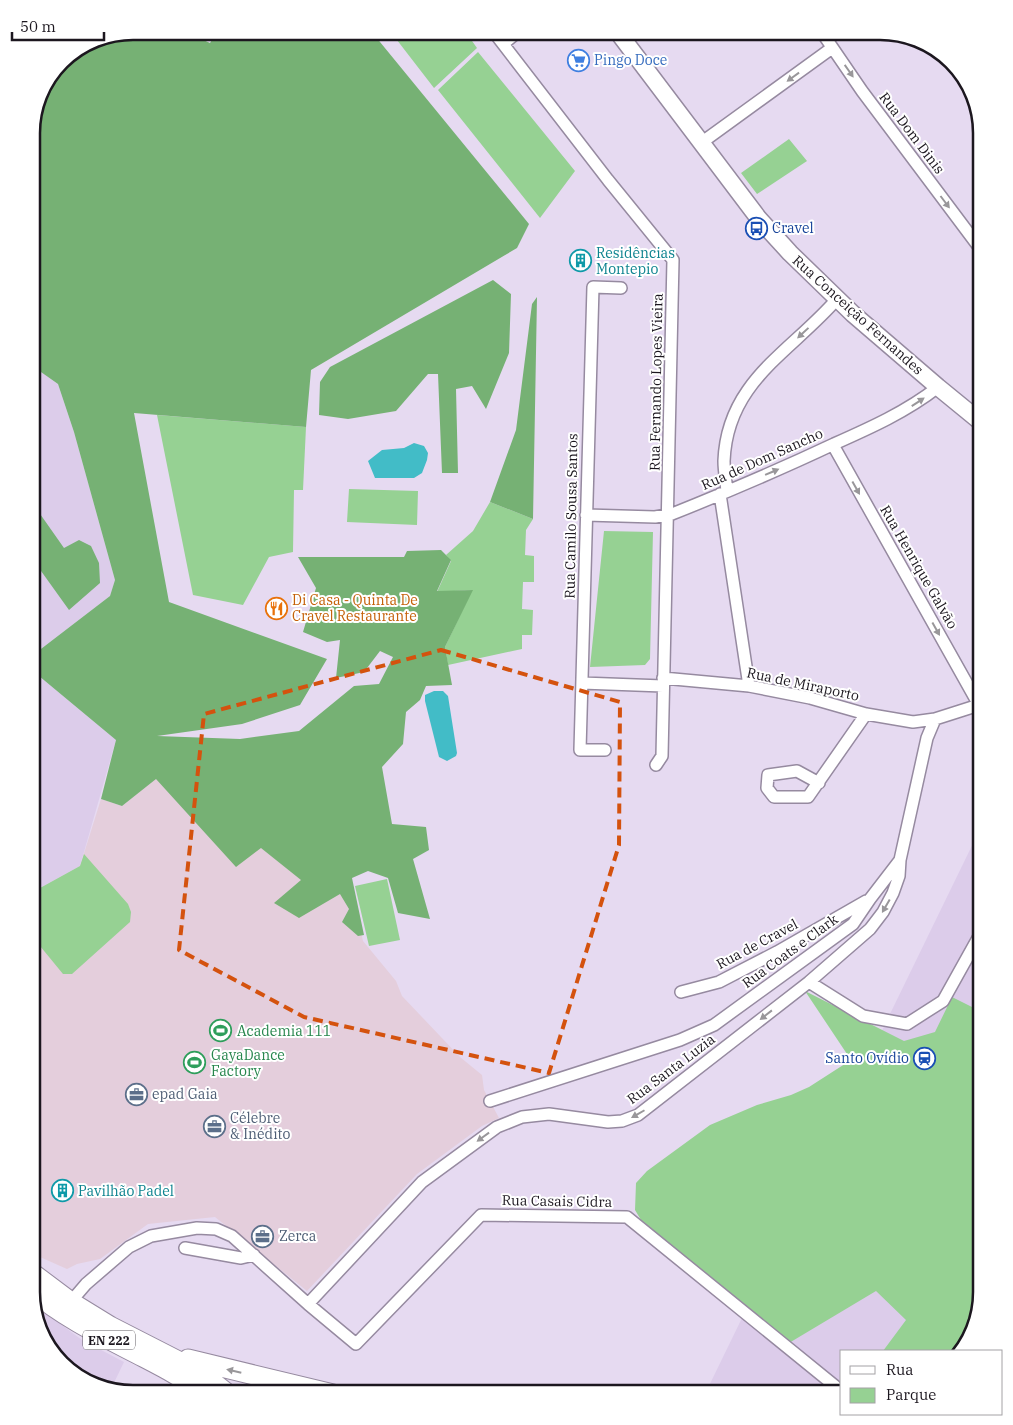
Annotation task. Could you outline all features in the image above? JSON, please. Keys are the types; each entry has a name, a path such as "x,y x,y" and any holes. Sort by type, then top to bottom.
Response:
{"main road":[{"name":"Rua Conceição Fernandes","path":"624,40 759,219 790,253 837,299 973,416"},
{"name":"EN 222","path":"40,1281 82,1326 169,1370 192,1385"},
{"name":"EN 222","path":"40,1295 156,1349 200,1372 217,1385"},
{"name":"EN 222","path":"156,1349 205,1364 295,1385"}],"street":[{"name":"Rua Fernando Lopes Vieira","path":"500,40 608,180 674,260 662,756 656,765"},
{"path":"503,44 508,40"},
{"name":"Rua Dom Dinis","path":"827,40 973,239"},
{"path":"701,143 832,48"},
{"name":"Rua Camilo Sousa Santos","path":"605,750 580,750 592,287 622,288"},
{"path":"749,686 724,493 724,462 727,436 741,399 755,378 837,299"},
{"name":"Rua de Dom Sancho","path":"586,515 654,517 668,515 724,493 833,445 919,402 938,387"},
{"name":"Rua Henrique Galvão","path":"833,445 973,692"},
{"name":"Rua de Miraporto","path":"582,683 663,682 749,686 810,698 866,714 913,722 935,719"},
{"path":"935,719 973,706"},
{"path":"819,783 866,714"},
{"name":"Rua Coats e Clark","path":"490,1101 680,1040 714,1025 853,924 900,860 927,738 935,719"},
{"name":"Rua Santa Luzia","path":"308,1304 422,1182 497,1127 522,1117 549,1114 608,1122 622,1121 638,1115 809,982 870,929 879,918 893,893 899,876 900,860"},
{"name":"Rua de Cravel","path":"681,992 719,982 870,899"},
{"path":"809,982 862,1016 908,1024 943,1000 973,947"},
{"name":"Rua Casais Cidra","path":"308,1304 356,1344 481,1215 626,1217 834,1385"},
{"path":"66,1308 86,1284 130,1247 151,1236 197,1228 216,1229 232,1236 308,1304"},
{"path":"185,1248 241,1258 254,1255"}],"highlighted area":[{"path":"441,650 620,702 619,845 549,1073 304,1017 179,950 204,714"}],"shaded area":[{"path":"40,371 58,384 74,432 115,580 110,596 40,650"},
{"path":"40,677 116,740 80,866 40,888"},
{"path":"156,778 253,838 326,864 359,924 363,941 396,981 402,996 460,1057 482,1075 484,1090 499,1118 482,1126 417,1174 307,1291 215,1217 148,1224 100,1259 77,1264 67,1269 40,1257 40,888 80,866 101,799 122,806"},
{"name":"Santo Ovídio","path":"973,843 973,1292 970,1316 961,1338 952,1350 840,1350 840,1385 709,1385"},
{"path":"42,1310 82,1340 124,1362 114,1383 87,1373 67,1358 59,1348 47,1327"}],"green space":[{"path":"133,40 204,40 210,43 212,40 378,40 529,224 517,248 311,370 306,427 134,413 169,602 327,659 300,705 242,724 157,736 240,739 299,731 354,686 379,684 393,657 380,651 364,672 336,678 340,640 327,642 303,632 316,588 298,557 404,557 407,551 441,550 451,560 437,591 473,590 445,647 452,685 426,686 420,700 406,712 403,744 382,767 392,824 426,827 429,850 413,859 430,919 398,913 388,878 368,871 352,878 364,935 358,936 342,922 349,909 340,894 299,918 274,903 301,880 261,848 236,867 156,779 122,806 101,799 116,740 40,677 40,650 110,596 115,580 74,432 58,384 40,371 40,127 47,98 59,77 67,67 81,56 103,45"},
{"path":"397,40 471,40 477,48 434,88"},
{"path":"478,52 575,171 540,218 438,90"},
{"path":"789,139 807,161 757,194 741,173"},
{"path":"493,280 511,294 509,353 486,409 472,386 456,389 458,473 442,473 438,374 428,374 396,411 348,419 319,415 320,382 330,367"},
{"path":"537,297 533,519 490,502 516,430 532,304"},
{"path":"157,415 306,427 303,490 294,490 293,552 269,557 243,605 193,595"},
{"path":"349,489 418,491 417,525 347,522"},
{"path":"490,502 533,519 526,530 525,555 534,556 534,582 523,582 522,609 533,610 532,635 522,635 522,649 448,665 445,647 472,590 437,592 451,561 446,555 473,531"},
{"path":"40,514 64,548 79,540 91,546 99,563 100,583 69,610 40,570"},
{"path":"604,531 653,532 650,659 645,665 590,667"},
{"path":"84,854 128,904 131,912 130,922 72,974 63,974 40,946 40,888 80,866"},
{"path":"387,879 400,940 369,946 355,886"},
{"name":"Santo Ovídio","path":"805,991 904,1041 935,1032 952,997 973,1008 973,1292 970,1316 961,1338 952,1350 884,1350 906,1320 876,1291 789,1343 641,1220 635,1210 636,1183 647,1171 710,1125 757,1105 791,1095 809,1087 851,1060"}],"water":[{"path":"414,443 424,446 428,453 422,473 414,478 375,478 368,461 382,450 404,448"},
{"path":"434,691 443,691 448,696 457,753 456,756 447,761 439,757 425,701 425,695"}],"place":[{"name":"Pingo Doce","path":"578,60"},
{"name":"Cravel","path":"756,228"},
{"name":"Residências Montepio","path":"580,261"},
{"name":"Di Casa - Quinta De Cravel Restaurante","path":"276,608"},
{"name":"Academia 111","path":"221,1031"},
{"name":"Santo Ovídio","path":"925,1058"},
{"name":"GayaDance Factory","path":"195,1063"},
{"name":"epad Gaia","path":"136,1094"},
{"name":"Célebre & Inédito","path":"214,1126"},
{"name":"Pavilhão Padel","path":"62,1191"},
{"name":"Zerca","path":"263,1236"}]}
